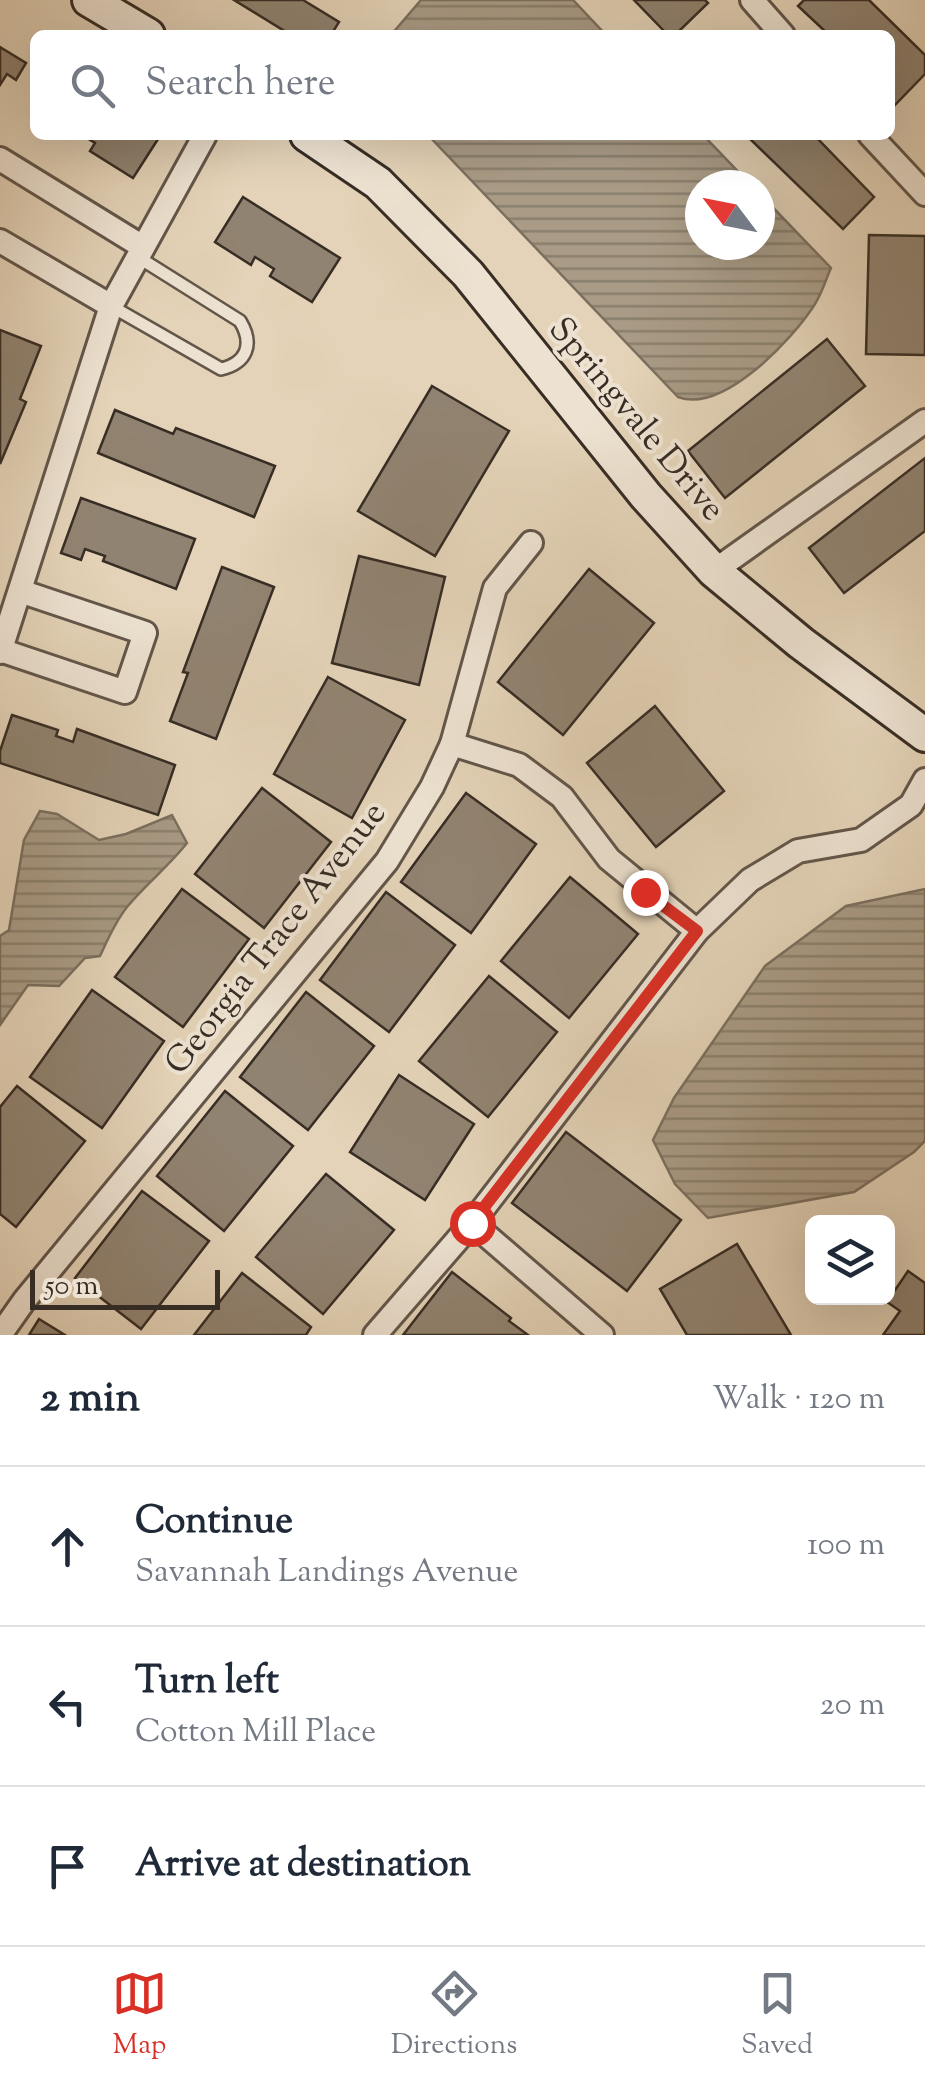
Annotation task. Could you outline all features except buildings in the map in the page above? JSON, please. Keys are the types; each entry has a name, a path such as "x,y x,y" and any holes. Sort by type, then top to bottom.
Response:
{"street":[{"path":"752,0 778,30"},
{"path":"96,2 140,30"},
{"path":"20,591 145,633 125,692 0,651 112,306 203,140"},
{"name":"Springvale Drive","path":"315,140 378,183 468,274 646,496 714,571 801,643 925,735"},
{"path":"875,140 925,194"},
{"path":"0,159 140,252"},
{"path":"0,240 112,306"},
{"path":"714,571 925,420"},
{"name":"Georgia Trace Avenue","path":"0,1335 24,1300 387,861 432,788 452,744 495,588 531,543"},
{"path":"452,744 520,764 562,797 610,860 697,931"},
{"path":"376,1335 472,1223 697,931 750,880 798,852 862,840 911,805 925,780"},
{"path":"472,1223 602,1335"}],"lane":[{"path":"112,306 221,369 239,363 246,354 248,336 240,322 140,252"}],"shaded area":[{"path":"421,0 573,0 601,30 395,30"},
{"path":"433,140 708,140 737,170 685,170 685,260 775,260 775,210 831,268 805,319 774,353 735,384 715,395 678,397"},
{"path":"40,811 57,814 99,840 126,834 172,815 187,843 127,907 100,956 85,958 59,986 28,985 0,1025 0,936 9,930 24,840"},
{"path":"925,889 925,1141 854,1192 708,1218 675,1184 653,1140 674,1098 765,966 846,906"}],"route":[{"path":"472,1223 697,931 645,892"}]}
